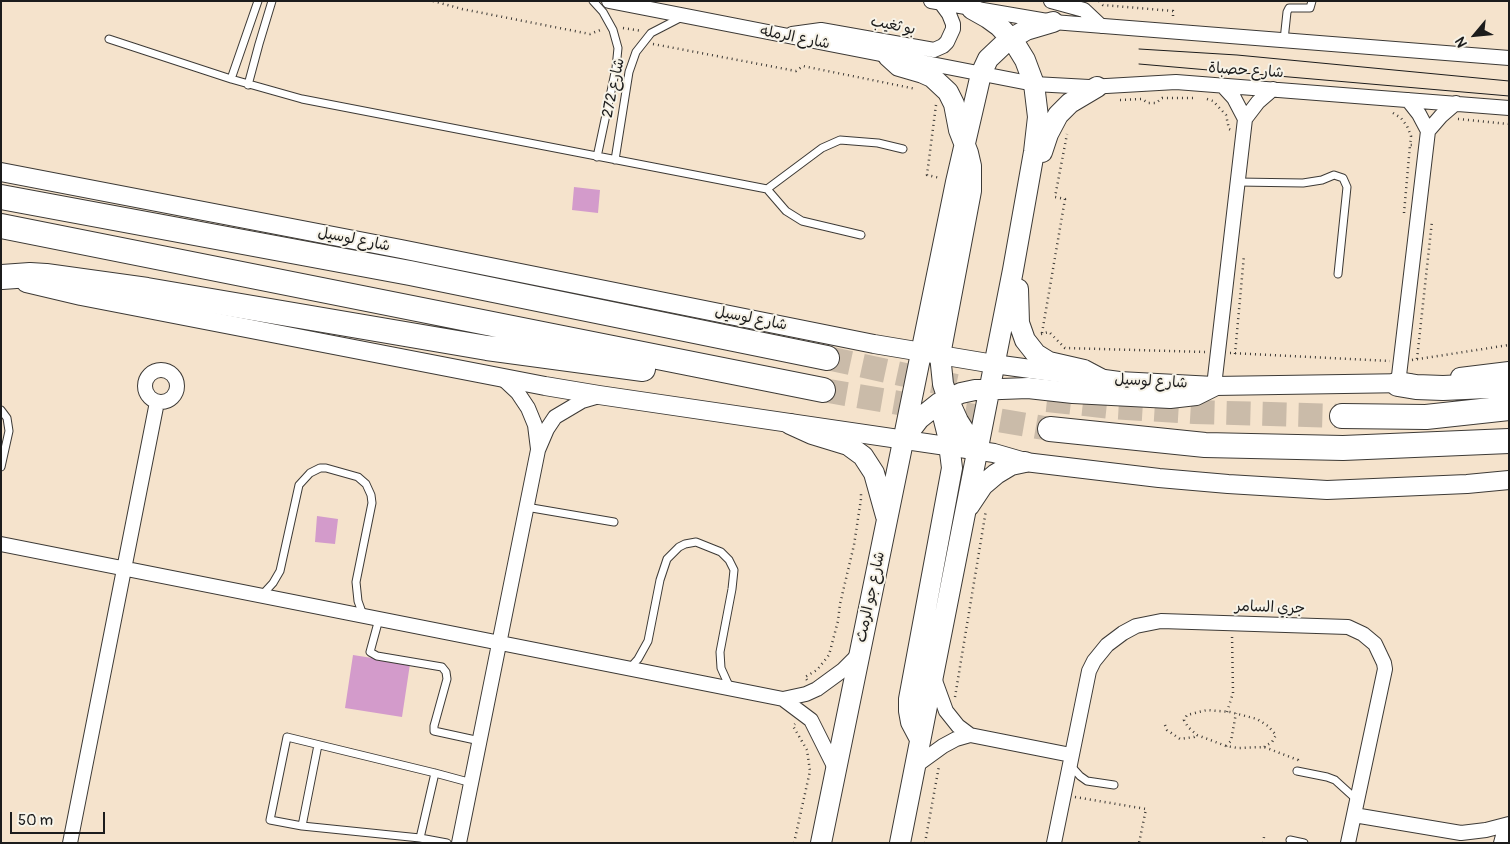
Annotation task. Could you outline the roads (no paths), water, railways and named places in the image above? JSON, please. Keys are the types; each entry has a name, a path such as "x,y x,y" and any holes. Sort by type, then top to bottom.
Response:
{"highway":[{"name":"شارع لوسيل","path":"1,197 410,273 827,358"},
{"path":"1,226 823,390"},
{"path":"2,277 46,276 147,290 487,348 606,365 657,371 708,368"},
{"path":"1400,373 1416,387 1443,388 1509,385"},
{"path":"1342,416 1426,417 1509,408"},
{"path":"1050,429 1205,445 1343,448 1504,442"}],"main road":[{"path":"900,843 1013,270 1031,173 1038,116 1034,84 1026,60 1011,38 988,18 972,9"},
{"path":"920,739 911,722 909,711 910,699 950,488 952,468 943,384 930,354 956,182 981,74 993,53 1011,38 1032,28 1053,22"},
{"path":"888,56 899,66 932,77 948,92 954,104 959,130 965,141 971,166 971,191 930,354"},
{"path":"1031,173 1039,160 1053,124 1064,108 1097,87"},
{"path":"1013,270 1017,284 1019,323 1034,337 1036,354 1049,362 1084,370 1101,379"},
{"name":"شارع جو الرمث","path":"821,843 903,440 930,354"},
{"path":"903,440 919,419 944,401 968,391 1028,388 1073,393 1170,398 1196,395 1214,386"},
{"path":"944,401 977,451"},
{"path":"790,424 812,434 848,445 862,456 874,473 887,519"},
{"path":"964,514 983,485 1011,465 1025,462"}],"street":[{"name":"شارع الرمله","path":"609,1 981,74"},
{"path":"1052,1 1084,10 1101,26"},
{"path":"936,2 1053,22 1509,58"},
{"name":"بو ثغيب","path":"787,36 821,30 934,50 947,42 953,29 949,14 936,2"},
{"name":"شارع حصباة","path":"981,74 1034,84 1097,87 1176,82 1509,108"},
{"path":"1223,86 1234,98 1245,119"},
{"path":"1214,386 1245,119 1258,102 1273,89"},
{"path":"1408,100 1419,114 1428,131"},
{"path":"1400,373 1428,131 1456,103"},
{"name":"شارع لوسيل","path":"1,172 153,200 874,344 1101,379 1214,386 1400,373 1509,371"},
{"path":"2,277 81,296 502,378 599,395 994,453 1025,462 1228,484 1327,490 1508,481"},
{"path":"502,378 518,393 528,408 535,425 538,450"},
{"path":"459,843 538,450 547,429 556,418 582,401 599,395"},
{"path":"70,843 157,402"},
{"path":"2,543 783,699 806,694 817,689 843,670 860,653"},
{"name":"جري السامر","path":"1054,843 1089,671 1107,644 1123,633 1148,622 1161,621 1348,627 1363,634 1375,644 1385,669 1348,843"},
{"path":"932,673 951,719 970,735 1070,759"},
{"path":"783,699 811,720 836,770"},
{"path":"914,766 943,746 956,739 970,735"},
{"path":"1354,814 1460,833 1509,825"},
{"path":"1501,843 1504,832 1509,825"},
{"path":"1460,833 1479,843"}],"lane":[{"path":"231,79 258,1"},
{"path":"248,84 272,1"},
{"name":"شارع 272","path":"594,1 610,26 616,40 618,57 597,157"},
{"path":"1284,40 1286,12 1289,8 1310,8 1312,1"},
{"name":"شارع 272","path":"615,160 629,72 636,52 651,33 683,16"},
{"path":"109,39 231,79 302,99 767,190 786,211 802,221 861,235"},
{"path":"767,190 822,148 840,140 878,143 903,149"},
{"path":"1238,182 1303,183 1322,180 1334,175 1342,178 1347,187 1338,274"},
{"path":"1,410 7,418 9,431 1,467"},
{"path":"262,596 280,572 299,485 310,473 320,468 326,468 358,476 366,484 371,496 372,503 356,582 358,601 364,616"},
{"path":"526,507 614,522"},
{"path":"629,669 638,659 648,641 660,580 667,559 679,547 696,542 721,552 729,560 734,570 720,652 721,668 730,688"},
{"path":"379,619 370,652 378,656 442,667 446,672 447,679 434,730 480,741"},
{"path":"447,843 420,838 302,826 270,820 287,737 472,783"},
{"path":"302,826 318,745"},
{"path":"1070,759 1080,776 1087,781 1114,785"},
{"path":"1297,771 1335,780 1357,800"},
{"path":"420,838 435,773"},
{"path":"1290,840 1304,843"}],"tunnel":[{"path":"827,358 965,388"},
{"path":"823,390 1050,429"},
{"path":"1047,400 1111,407 1194,412 1342,416"}],"tram line":[{"path":"1139,49 1237,55 1509,81"},
{"path":"1139,64 1509,96"}]}
